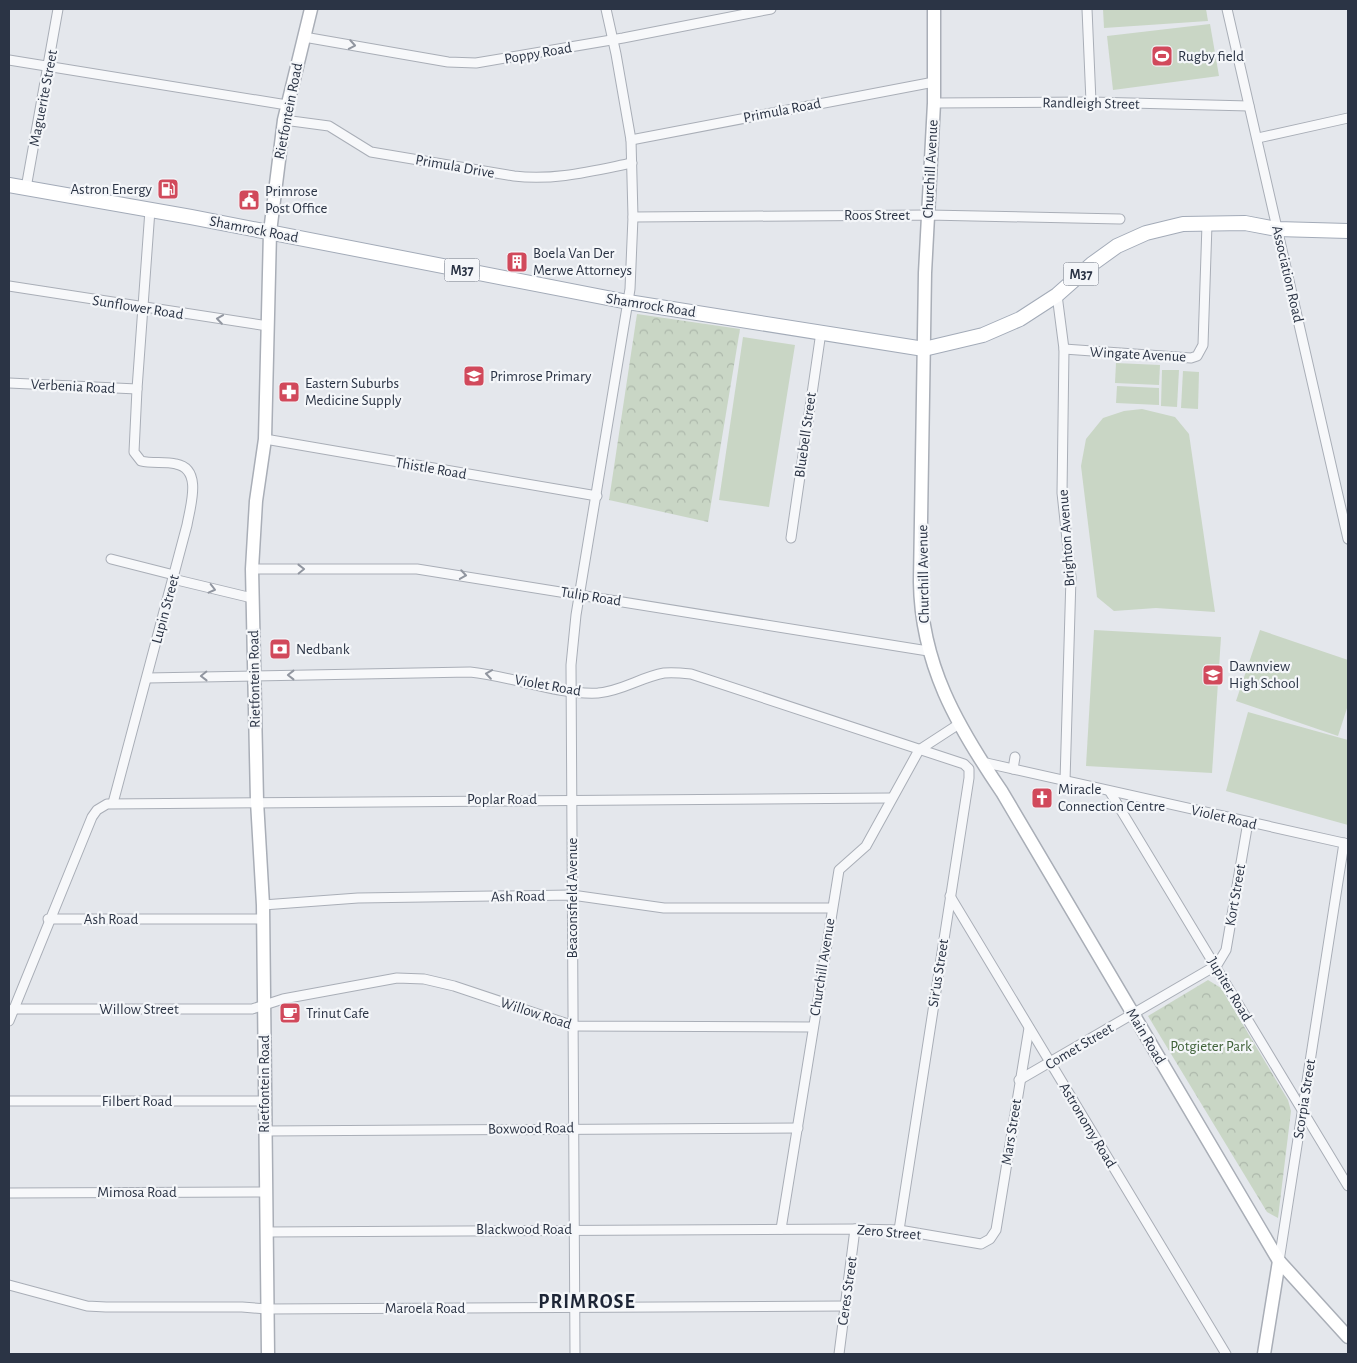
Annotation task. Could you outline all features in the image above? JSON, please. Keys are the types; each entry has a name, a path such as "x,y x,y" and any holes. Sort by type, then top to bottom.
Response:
{"main road":[{"name":"Shamrock Road","path":"9,185 270,232 628,302 924,349 983,335 1020,319 1057,295 1092,264 1130,238 1170,226 1245,223 1348,231"},
{"name":"Shamrock Road","path":"1273,225 1348,223"}],"street":[{"name":"Maguerite Street","path":"26,188 58,9"},
{"name":"Rietfontein Road","path":"268,1354 264,1131 263,905 257,801 252,569 256,501 264,439 270,232 284,120 312,9"},
{"name":"Beaconsfield Avenue","path":"606,9 614,40"},
{"name":"Beaconsfield Avenue","path":"575,1354 572,642 605,445 618,392 618,366 628,302 633,217 631,140 616,54 611,9"},
{"name":"Poppy Road","path":"304,37 460,63 499,60 772,9"},
{"name":"Churchill Avenue","path":"782,1229 839,870 866,846 918,750 959,724 944,694 928,651 922,622 920,598 924,349 934,103 934,9"},
{"path":"1087,9 1091,102"},
{"name":"Association Road","path":"1227,9 1258,138 1273,225 1348,539"},
{"path":"9,60 287,105"},
{"name":"Primula Road","path":"631,140 934,82"},
{"name":"Randleigh Street","path":"934,103 1091,102 1249,106"},
{"path":"1258,138 1348,118"},
{"name":"Primula Drive","path":"284,120 329,126 363,147 378,153 536,179 562,177 632,163"},
{"name":"Lupin Street","path":"113,803 187,525 193,484 192,477 186,468 177,464 145,462 136,456 137,389 150,210"},
{"name":"Roos Street","path":"633,217 928,216 1120,219"},
{"name":"Wingate Avenue","path":"1064,350 1191,358 1197,356 1203,345 1207,224"},
{"name":"Sunflower Road","path":"9,286 268,326"},
{"name":"Brighton Avenue","path":"1057,295 1062,320 1064,350 1062,493 1071,578 1065,781"},
{"name":"Bluebell Street","path":"791,538 821,332"},
{"name":"Verbenia Road","path":"9,383 137,389"},
{"name":"Thistle Road","path":"264,439 597,496"},
{"path":"111,559 252,598"},
{"name":"Tulip Road","path":"252,569 417,569 928,651"},
{"name":"Violet Road","path":"147,678 470,672 492,674 571,691 608,692 666,673 691,674 918,750"},
{"name":"Main Road","path":"959,724 1279,1261 1348,1337"},
{"name":"Sir'us Street","path":"899,1230 969,769 960,762 918,750"},
{"path":"1013,769 1016,757"},
{"name":"Violet Road","path":"982,762 1346,844"},
{"name":"Jupiter Road","path":"1110,792 1348,1186"},
{"name":"Poplar Road","path":"113,803 891,798"},
{"path":"9,1020 48,919 92,816 97,810 113,803"},
{"name":"Kort Street","path":"1216,965 1226,950 1248,822"},
{"name":"Scorpia Street","path":"1264,1354 1346,844"},
{"name":"Ash Road","path":"263,905 358,898 572,895 664,908 832,908"},
{"name":"Astronomy Road","path":"950,896 1226,1354"},
{"name":"Ash Road","path":"48,919 263,918"},
{"name":"Comet Street","path":"1019,1080 1216,965"},
{"name":"Willow Road","path":"264,1004 384,980 414,979 454,986 574,1026 813,1027"},
{"name":"Willow Street","path":"13,1010 252,1009 264,1004"},
{"name":"Mars Street","path":"992,1236 996,1230 1029,1028"},
{"name":"Filbert Road","path":"9,1101 265,1101"},
{"name":"Boxwood Road","path":"264,1131 798,1128"},
{"name":"Mimosa Road","path":"9,1193 265,1192"},
{"name":"Zero Street","path":"782,1229 899,1230 978,1244 985,1243 992,1236"},
{"name":"Blackwood Road","path":"266,1232 782,1229"},
{"name":"Ceres Street","path":"839,1354 855,1229"},
{"name":"Maroela Road","path":"9,1285 87,1306 242,1307 267,1309 845,1306"}],"green space":[{"name":"Rugby field","path":"1103,9 1206,9 1208,21 1104,28"},
{"name":"Rugby field","path":"1210,24 1219,76 1113,90 1107,36"},
{"path":"637,314 740,329 708,522 609,500"},
{"path":"743,337 795,345 769,507 719,500"},
{"path":"1116,363 1160,365 1159,385 1115,383"},
{"path":"1162,370 1179,370 1177,407 1161,406"},
{"path":"1183,371 1199,372 1198,409 1181,408"},
{"path":"1117,386 1159,388 1159,405 1116,403"},
{"path":"1142,409 1175,417 1189,434 1215,612 1156,608 1114,611 1097,597 1081,466 1086,439 1103,418 1124,411"},
{"path":"1094,630 1221,637 1212,773 1086,766"},
{"path":"1260,630 1348,660 1348,705 1338,736 1236,701"},
{"path":"1248,712 1348,740 1348,825 1226,791"},
{"name":"Potgieter Park","path":"1208,980 1221,988 1288,1100 1291,1111 1278,1218 1267,1212 1148,1016"}],"place":[{"name":"Rugby field","path":"1162,56"},
{"name":"Astron Energy","path":"168,189"},
{"name":"Primrose Post Office","path":"249,200"},
{"name":"Boela Van Der Merwe Attorneys","path":"517,262"},
{"name":"Primrose Primary","path":"474,376"},
{"name":"Eastern Suburbs Medicine Supply","path":"289,392"},
{"name":"Nedbank","path":"280,649"},
{"name":"Dawnview High School","path":"1213,675"},
{"name":"Miracle Connection Centre","path":"1042,798"},
{"name":"Trinut Cafe","path":"290,1013"}],"district":[{"name":"PRIMROSE","path":"587,1301"}]}
